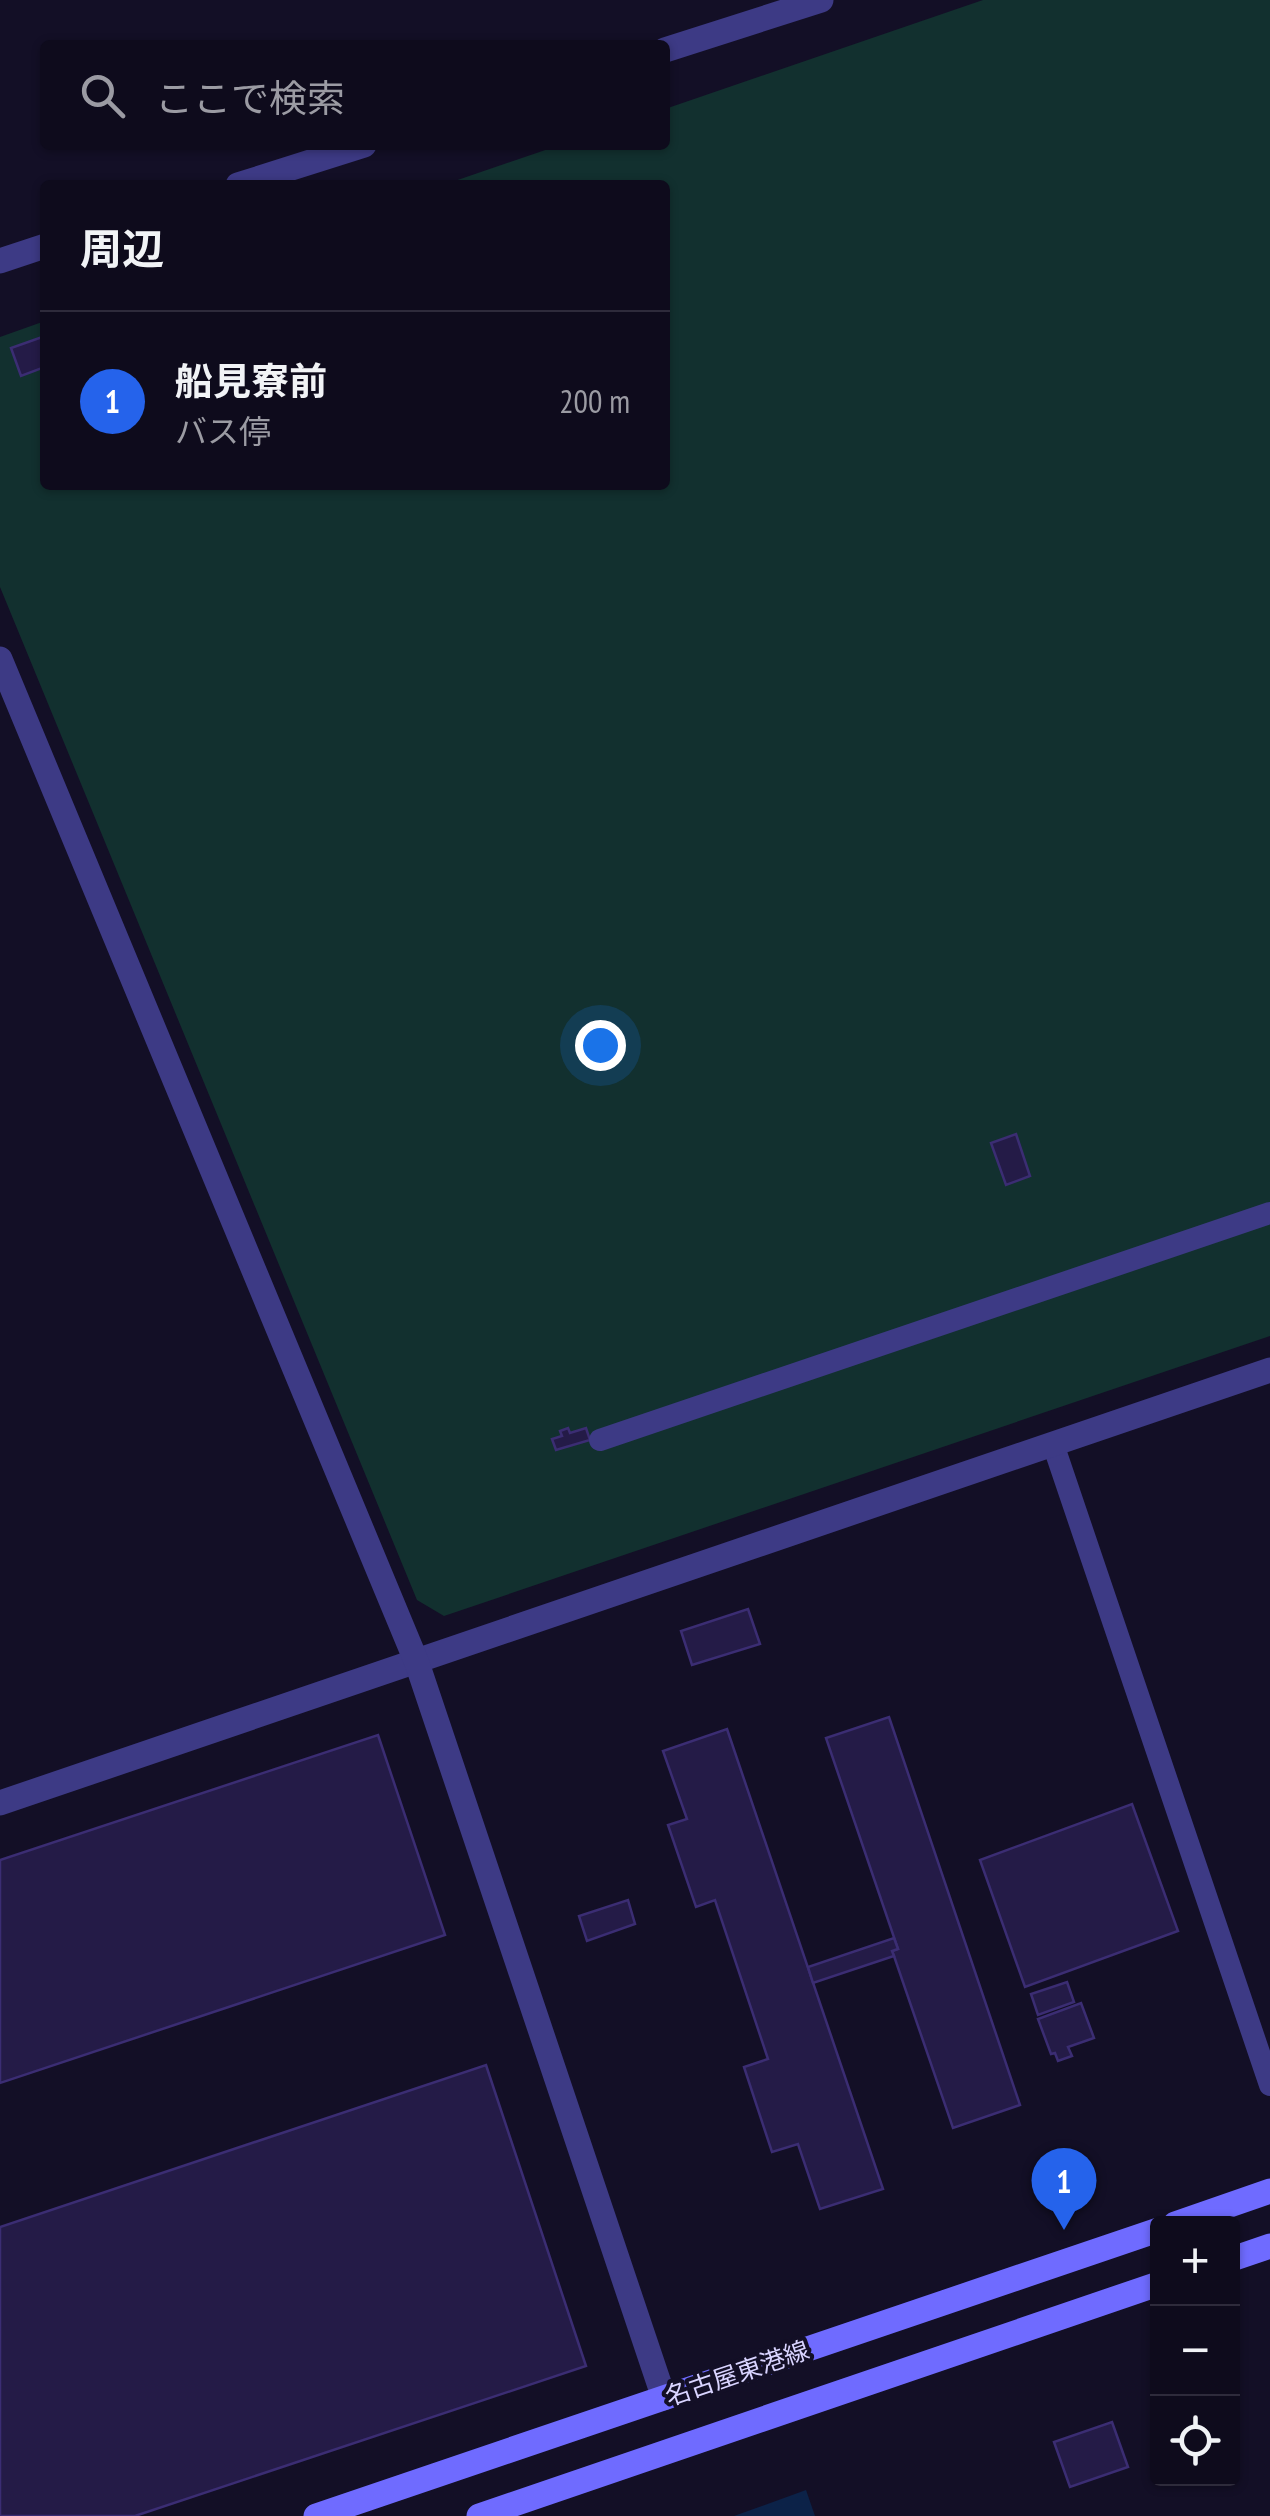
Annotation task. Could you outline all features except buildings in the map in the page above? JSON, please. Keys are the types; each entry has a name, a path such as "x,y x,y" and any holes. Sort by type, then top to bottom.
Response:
{"main road":[{"path":"1198,2216 1270,2191"},
{"name":"名古屋東港線","path":"316,2516 1150,2233"},
{"path":"1240,2255 1270,2246"},
{"name":"名古屋東港線","path":"479,2516 1150,2287"}],"street":[{"path":"670,48 821,0"},
{"path":"254,180 348,150"},
{"path":"0,260 40,248"},
{"path":"0,659 418,1663 664,2398"},
{"path":"0,1804 1270,1370"}],"lane":[{"path":"600,1440 1270,1214"},
{"path":"1053,1444 1270,2085"}],"green space":[{"path":"983,0 1270,0 1270,1336 444,1616 417,1600 0,587 0,337 40,323 40,490 670,490 670,180 458,180 545,150 670,150 670,107"}],"water":[{"path":"806,2490 815,2516 734,2516"}],"place":[{"name":"船見寮前","path":"1064,2230"}]}
